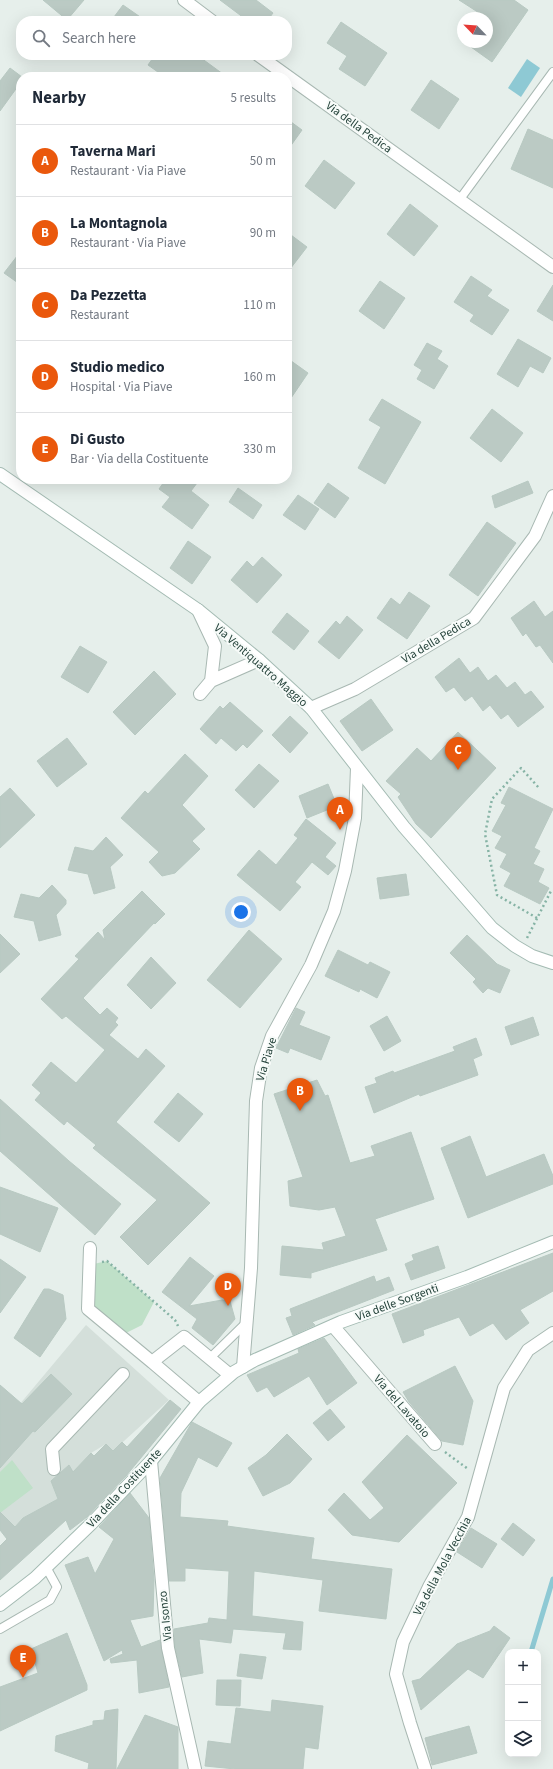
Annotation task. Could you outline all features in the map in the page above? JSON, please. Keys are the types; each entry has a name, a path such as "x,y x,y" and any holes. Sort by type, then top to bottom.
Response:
{"street":[{"path":"184,0 205,16"},
{"name":"Via della Pedica","path":"265,60 282,72"},
{"name":"Via della Pedica","path":"292,79 553,267"},
{"name":"Via Ventiquattro Maggio","path":"0,474 198,610 259,660 311,708 404,827 489,924 515,946 532,956 552,963"},
{"name":"Via della Pedica","path":"311,708 355,689 474,618 535,536 553,496"},
{"path":"198,610 215,646 211,681"},
{"path":"200,694 211,681 259,660"},
{"name":"Via Piave","path":"243,1367 251,1268 256,1102 259,1080 264,1057 272,1036 311,965 334,911 355,818 357,768"},
{"name":"Via delle Sorgenti","path":"243,1367 333,1326 467,1277 553,1242"},
{"path":"90,1248 88,1309 199,1402"},
{"name":"Via del Lavatoio","path":"333,1326 435,1444"},
{"name":"Via della Mola Vecchia","path":"425,1769 396,1674 403,1642 429,1587 468,1517 504,1388 528,1350 553,1333"},
{"path":"152,1362 184,1337 230,1375"},
{"name":"Via della Costituente","path":"0,1606 23,1589 92,1524 151,1461 199,1402 230,1375 243,1367"},
{"path":"54,1469 52,1449 123,1374"},
{"name":"Via Isonzo","path":"151,1461 168,1648 195,1769"}],"lane":[{"path":"460,199 553,72"},
{"path":"210,1358 246,1323"},
{"path":"0,1629 50,1600 57,1587 46,1567"}],"path":[{"path":"537,918 496,895 485,834 492,799 521,768 539,788"},
{"path":"532,928 551,891 553,890"},
{"path":"89,1265 107,1261 175,1320 184,1337"},
{"name":"Via del Lavatoio","path":"435,1444 479,1477"}],"shaded area":[{"path":"86,1325 169,1400 113,1451 106,1444 91,1453 78,1467 79,1486 69,1465 52,1481 58,1499 23,1518 7,1539 0,1530 0,1385 14,1397 14,1411"}],"green space":[{"path":"107,1261 154,1302 142,1325 120,1336 88,1309 89,1265"},
{"path":"12,1460 33,1488 0,1513 0,1472"}],"water":[{"path":"527,59 540,68 521,97 508,88"}],"building":[{"path":"43,0 84,0 70,16 62,16"},
{"path":"220,0 256,0 273,13 271,16 241,16"},
{"path":"459,0 514,0 528,10 492,62 472,48 493,48 493,12 478,12"},
{"path":"123,5 139,16 115,16"},
{"path":"341,22 387,53 365,86 339,69 347,56 327,43"},
{"path":"152,60 204,60 220,72 158,72 148,65"},
{"path":"10,68 16,72 16,89 0,111 0,81"},
{"path":"431,80 459,99 439,129 411,110"},
{"path":"292,123 302,130 292,144"},
{"path":"528,129 553,140 553,188 511,169"},
{"path":"324,160 355,183 335,209 305,186"},
{"path":"410,204 438,226 414,256 387,234"},
{"path":"292,236 307,247 292,266"},
{"path":"16,257 16,281 4,273"},
{"path":"471,276 492,290 487,296 509,310 492,335 470,321 474,315 454,302"},
{"path":"380,281 405,298 384,329 359,311"},
{"path":"553,285 553,321 537,311"},
{"path":"518,339 551,358 543,373 530,366 518,387 497,374"},
{"path":"427,343 442,351 437,359 448,366 434,389 417,379 422,370 414,365"},
{"path":"292,362 308,373 292,397"},
{"path":"382,399 421,422 385,484 358,468 381,427 369,420"},
{"path":"492,409 523,433 501,462 470,438"},
{"path":"528,481 533,493 495,508 492,496"},
{"path":"328,483 349,498 335,518 314,503"},
{"path":"162,484 196,484 191,491 209,505 192,529 162,507 170,497 159,489"},
{"path":"238,488 262,505 253,519 229,502"},
{"path":"298,495 319,509 305,530 283,515"},
{"path":"487,522 516,543 478,596 449,575"},
{"path":"188,541 211,557 192,584 170,568"},
{"path":"262,557 282,575 257,603 231,580 247,561 253,567"},
{"path":"409,592 430,606 407,639 377,618 391,598 400,605"},
{"path":"534,601 545,617 553,611 553,663 540,645 536,647 526,633 523,636 511,618"},
{"path":"287,613 309,631 294,650 272,632"},
{"path":"347,616 363,630 339,659 318,642 336,621 340,625"},
{"path":"80,646 107,662 88,693 61,677"},
{"path":"459,658 470,673 478,667 488,681 496,675 507,688 515,682 525,695 531,691 544,707 518,727 508,714 501,719 490,705 483,711 472,696 465,701 454,687 446,692 435,677"},
{"path":"154,671 176,694 135,735 113,712"},
{"path":"371,699 393,730 362,751 340,721"},
{"path":"230,702 263,731 247,748 243,744 236,751 221,738 216,744 200,729 220,706 223,709"},
{"path":"290,716 308,733 290,753 272,735"},
{"path":"458,732 496,768 431,838 416,824 398,797 401,794 386,781 417,748 431,761"},
{"path":"67,738 87,764 57,787 37,761"},
{"path":"185,754 208,776 182,805 205,829 192,841 200,849 175,873 162,876 149,862 159,852 121,818 145,791 148,794"},
{"path":"259,764 279,781 254,808 235,790"},
{"path":"328,784 337,806 307,818 299,796"},
{"path":"509,787 553,809 534,848 540,851 533,864 544,869 538,882 549,888 540,904 504,886 511,873 500,867 507,854 495,848 502,836 492,831 506,805 501,803"},
{"path":"10,788 35,815 0,848 0,797"},
{"path":"306,819 336,843 325,857 336,866 328,875 312,862 295,882 301,887 280,911 237,875 259,850 276,865 298,838 294,835"},
{"path":"106,837 123,855 110,867 115,888 94,894 88,874 68,870 75,847 93,851"},
{"path":"406,874 409,895 380,899 377,878"},
{"path":"52,885 66,900 66,904 56,915 61,935 39,941 34,921 14,917 21,894 39,898"},
{"path":"142,891 165,914 155,924 154,923 83,998 100,1015 107,1008 118,1018 115,1022 118,1025 109,1035 138,1059 146,1049 165,1066 116,1122 210,1203 148,1265 120,1237 157,1200 93,1148 96,1145 67,1121 64,1125 35,1100 41,1093 32,1085 51,1062 76,1083 105,1050 66,1016 62,1019 41,999 79,959 75,956 98,932 105,940 103,930"},
{"path":"249,930 282,959 240,1008 207,980"},
{"path":"0,934 20,954 0,973"},
{"path":"467,935 497,964 510,970 500,993 488,988 483,993 473,982 476,979 450,953"},
{"path":"338,950 368,965 370,962 390,972 377,998 360,989 359,992 325,976"},
{"path":"151,957 176,983 151,1009 127,985"},
{"path":"296,1008 305,1012 299,1025 330,1037 321,1060 290,1048 288,1053 276,1048"},
{"path":"387,1016 401,1041 384,1051 370,1026"},
{"path":"533,1017 539,1035 511,1045 505,1027"},
{"path":"476,1038 482,1055 473,1059 478,1075 420,1096 419,1094 374,1113 365,1087 377,1083 375,1078 393,1071 394,1073 455,1051 453,1047"},
{"path":"317,1080 325,1096 328,1095 350,1163 375,1156 371,1146 411,1132 434,1199 375,1219 387,1250 311,1273 311,1278 280,1275 282,1246 324,1250 322,1243 346,1236 335,1207 319,1210 290,1206 288,1181 303,1177 274,1094"},
{"path":"178,1093 203,1114 179,1142 154,1122"},
{"path":"0,1099 69,1161 121,1204 95,1235 0,1151"},
{"path":"470,1136 486,1177 544,1154 553,1176 553,1184 468,1218 441,1148"},
{"path":"0,1187 58,1208 40,1252 0,1234"},
{"path":"438,1246 445,1268 411,1280 405,1264 414,1260 412,1255"},
{"path":"553,1253 553,1291 520,1310 529,1323 506,1340 493,1323 470,1336 459,1317 423,1330 424,1335 403,1343 392,1314"},
{"path":"190,1257 214,1276 189,1306 222,1300 230,1301 235,1319 213,1345 192,1328 197,1319 162,1292"},
{"path":"0,1259 26,1277 0,1313"},
{"path":"374,1276 376,1282 389,1277 394,1290 312,1322 315,1325 293,1335 286,1318 292,1316 290,1309"},
{"path":"44,1289 49,1289 63,1295 66,1319 40,1357 14,1338"},
{"path":"324,1338 357,1383 327,1405 309,1376 274,1397 267,1387 257,1392 247,1375 299,1353 298,1349"},
{"path":"455,1366 473,1401 463,1445 442,1441 409,1402 403,1392"},
{"path":"51,1374 72,1394 35,1432 33,1431 0,1468 0,1385 22,1404"},
{"path":"170,1400 181,1409 126,1476 87,1517 70,1530 66,1520 0,1580 0,1546 7,1539 0,1530 0,1512 15,1527 23,1518 58,1499 51,1481 69,1465 73,1472 91,1453 94,1456 106,1444 113,1451 122,1442 127,1447"},
{"path":"330,1409 345,1427 328,1441 313,1423"},
{"path":"192,1422 232,1443 217,1467 198,1457 181,1493 180,1517 228,1521 227,1526 314,1538 311,1559 392,1569 386,1619 319,1611 323,1580 254,1571 252,1616 303,1622 301,1650 283,1649 286,1633 233,1629 231,1643 199,1639 203,1673 182,1677 175,1647 174,1629 208,1623 209,1618 227,1620 229,1571 185,1568 185,1581 169,1581 160,1478"},
{"path":"287,1434 312,1459 290,1483 263,1496 248,1468 266,1455"},
{"path":"407,1435 457,1483 399,1542 352,1535 328,1510 344,1493 370,1520 384,1508 362,1482"},
{"path":"130,1493 149,1518 154,1580 153,1616 130,1620 141,1647 160,1640 169,1687 139,1693 137,1660 111,1663 110,1659 123,1654 122,1650 104,1661 65,1565 88,1557 95,1574 114,1539 99,1527"},
{"path":"513,1523 535,1540 523,1556 501,1539"},
{"path":"471,1528 497,1544 482,1568 457,1552"},
{"path":"494,1626 510,1638 483,1678 468,1669 421,1710 412,1681 420,1679 457,1644 490,1631"},
{"path":"67,1633 87,1685 87,1690 0,1731 0,1687 38,1673 31,1649"},
{"path":"240,1654 266,1657 262,1679 237,1676"},
{"path":"217,1680 241,1680 240,1706 216,1705"},
{"path":"272,1700 323,1706 318,1749 305,1747 303,1769 235,1769 205,1766 208,1741 231,1744 236,1708 271,1712"},
{"path":"118,1709 116,1769 88,1769 89,1763 55,1751 56,1736 93,1725 93,1721 104,1720 105,1711"},
{"path":"145,1715 178,1727 178,1769 117,1769"},
{"path":"469,1726 477,1753 432,1765 425,1738"}],"waterway":[{"path":"532,1649 553,1579"}],"place":[{"name":"Da Pezzetta","path":"458,770"},
{"name":"Taverna Mari","path":"340,830"},
{"name":"La Montagnola","path":"300,1111"},
{"name":"Studio medico","path":"228,1306"},
{"name":"Di Gusto","path":"23,1678"}]}
